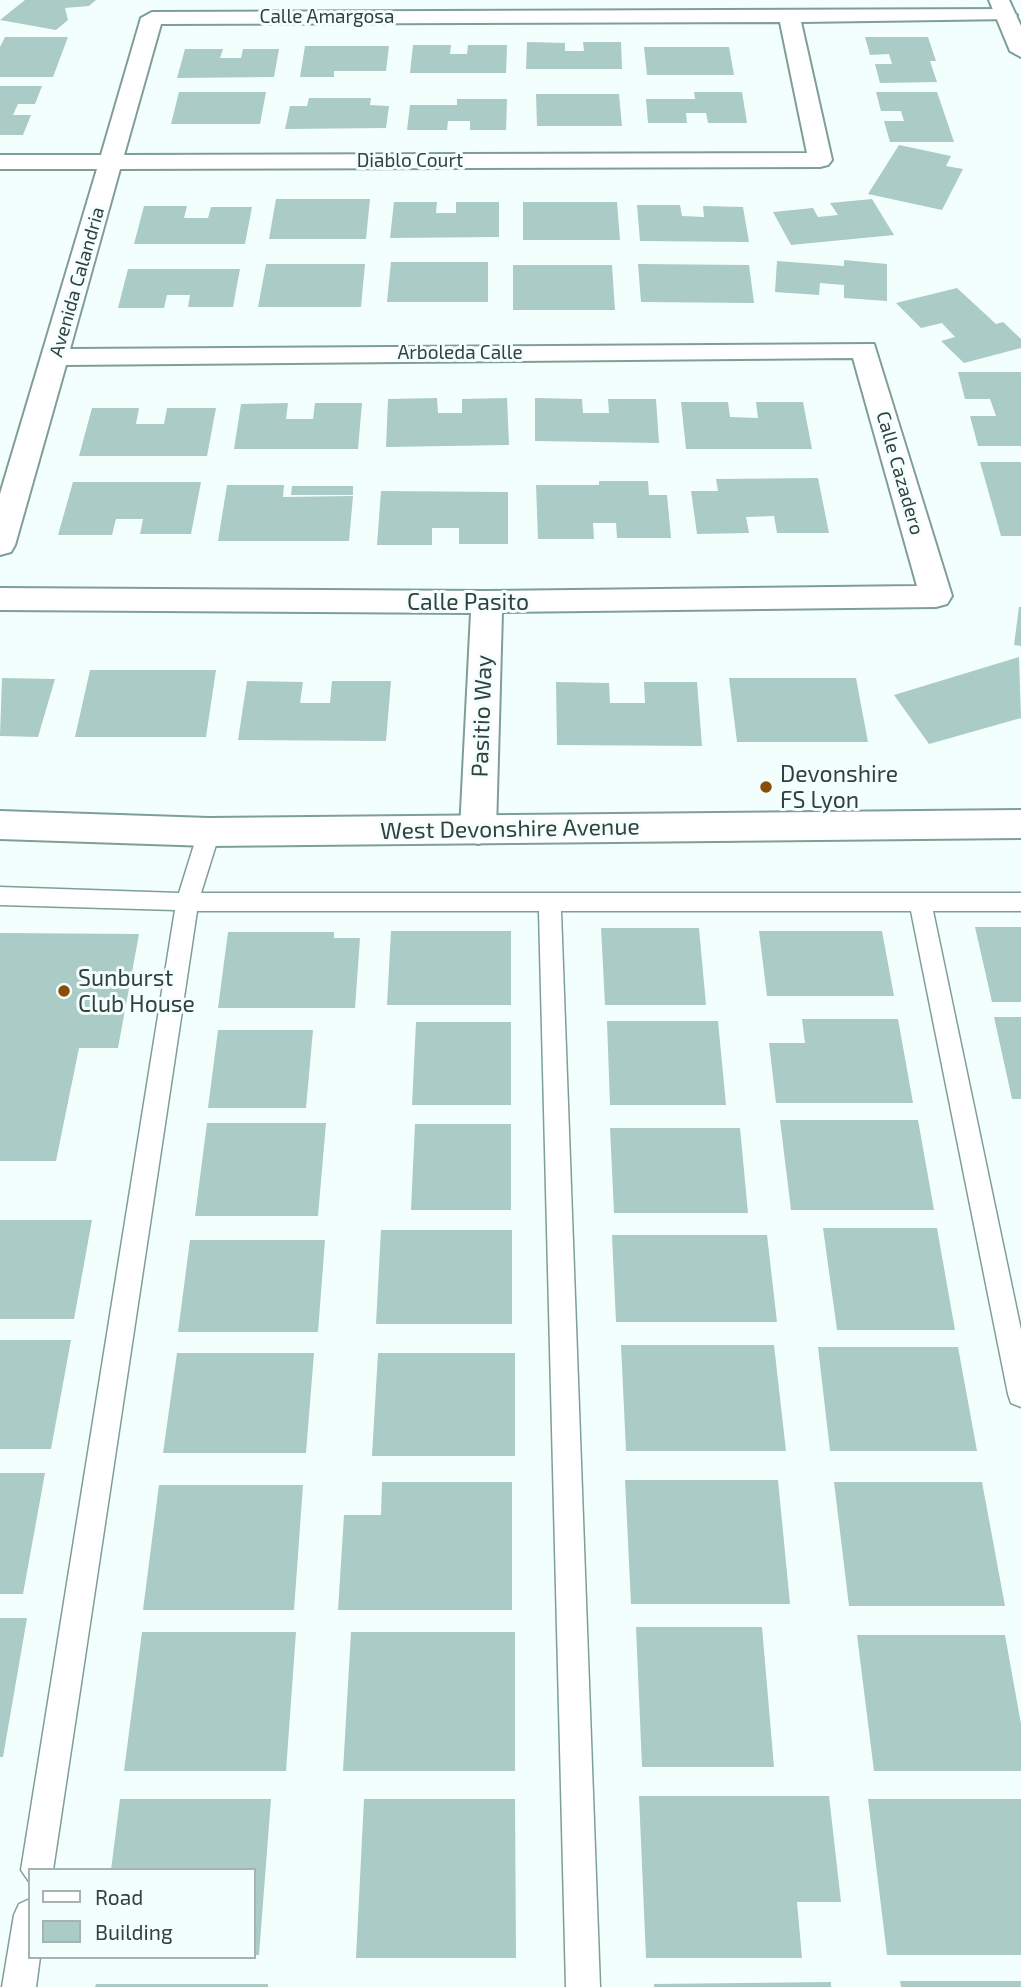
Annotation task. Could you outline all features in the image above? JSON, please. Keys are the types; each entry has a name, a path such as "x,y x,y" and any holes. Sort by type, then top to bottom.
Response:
{"street":[{"name":"Calle Amargosa","path":"152,18 789,16 1002,8"},
{"path":"1002,8 1021,51"},
{"name":"Diablo Court","path":"0,162 820,160 789,16"},
{"name":"Avenida Calandria","path":"0,545 152,18"},
{"name":"Arboleda Calle","path":"56,357 864,350"},
{"name":"Calle Cazadero","path":"864,350 936,596"},
{"name":"Calle Pasito","path":"0,599 486,602 936,596"},
{"name":"Pasitio Way","path":"478,830 486,602"},
{"name":"West Devonshire Avenue","path":"0,825 209,832 1021,824"}],"lane":[{"path":"37,1868 187,902 209,832"},
{"path":"0,896 187,902 1021,902"},
{"path":"920,902 1021,1394"},
{"path":"550,903 583,1987"},
{"path":"19,1987 28,1928"}],"building":[{"path":"25,0 96,0 89,6 65,8 68,20 56,30 0,20"},
{"path":"5,37 68,37 53,77 0,77 0,47"},
{"path":"865,37 928,37 936,61 930,61 937,82 880,83 875,64 892,64 889,54 870,55"},
{"path":"527,42 565,43 565,51 584,51 583,42 621,42 622,69 526,69"},
{"path":"413,45 451,45 450,54 467,54 468,45 507,45 506,73 410,73"},
{"path":"305,46 389,46 386,71 334,71 334,77 300,77"},
{"path":"644,47 729,47 734,75 647,75"},
{"path":"185,49 223,49 220,58 241,58 243,49 279,49 274,77 177,78"},
{"path":"0,86 42,86 35,104 18,104 13,115 31,115 23,135 0,135"},
{"path":"179,92 266,92 260,124 171,124"},
{"path":"694,92 742,92 747,123 708,123 706,113 686,113 687,123 648,123 646,99 695,99"},
{"path":"876,92 937,92 954,142 890,142 884,121 904,121 901,111 881,111"},
{"path":"536,94 619,94 622,126 537,126"},
{"path":"309,98 371,98 370,105 389,106 386,128 285,129 290,106 307,106"},
{"path":"457,99 507,99 506,130 470,130 470,121 448,121 447,130 407,130 410,105 457,105"},
{"path":"899,145 951,156 946,166 963,169 942,210 868,194"},
{"path":"276,199 370,199 366,239 269,239"},
{"path":"872,199 894,235 791,245 773,212 813,208 818,217 838,215 830,203"},
{"path":"394,202 437,202 436,213 456,213 456,202 499,202 499,237 390,238"},
{"path":"523,202 617,202 620,240 523,240"},
{"path":"637,205 680,205 682,216 704,217 703,206 743,207 749,242 640,241"},
{"path":"144,206 187,206 184,218 208,218 211,207 252,207 245,244 134,244"},
{"path":"844,260 887,264 887,301 844,298 844,285 820,283 819,295 775,292 777,261 844,266"},
{"path":"391,262 488,262 488,302 387,302"},
{"path":"266,264 365,264 361,307 258,307"},
{"path":"638,264 749,265 754,303 641,302"},
{"path":"513,265 612,265 615,310 513,310"},
{"path":"128,269 240,269 233,307 188,307 190,295 167,295 164,308 118,308"},
{"path":"957,288 996,324 1003,322 1021,339 1021,348 964,363 941,341 955,337 942,323 921,328 896,303"},
{"path":"958,372 1021,372 1021,446 978,446 970,416 996,416 990,399 965,399"},
{"path":"437,398 438,413 462,413 462,399 507,398 509,445 386,447 388,399"},
{"path":"535,398 582,399 583,413 609,413 608,399 656,399 659,443 535,441"},
{"path":"681,402 728,402 730,417 758,418 756,402 803,402 812,449 686,449"},
{"path":"288,403 286,419 313,419 315,403 362,403 358,449 234,449 241,404"},
{"path":"92,408 139,408 136,424 164,424 167,408 216,408 207,456 79,456"},
{"path":"980,462 1021,462 1021,536 1001,536"},
{"path":"818,478 829,533 777,533 774,516 746,517 749,533 697,534 691,491 718,491 716,479"},
{"path":"599,481 648,481 649,495 667,495 671,538 617,538 616,523 593,523 594,539 538,539 536,485 599,485"},
{"path":"73,482 201,482 191,534 140,534 143,519 116,519 112,535 58,535"},
{"path":"227,485 284,485 283,497 353,496 349,541 218,541"},
{"path":"292,486 353,486 353,495 291,495"},
{"path":"381,491 508,492 508,544 459,544 459,528 432,528 432,545 377,545"},
{"path":"1021,607 1021,646 1014,645"},
{"path":"1019,657 1021,718 929,744 894,695"},
{"path":"90,670 216,670 206,737 75,737"},
{"path":"2,678 55,679 38,737 0,736"},
{"path":"729,678 856,678 868,742 737,742"},
{"path":"247,681 303,682 300,703 330,703 332,681 391,681 386,741 238,740"},
{"path":"556,682 609,683 610,703 645,703 644,682 697,682 702,746 557,745"},
{"path":"975,927 1021,927 1021,1002 992,1002"},
{"path":"601,928 699,928 706,1005 605,1005"},
{"path":"391,931 511,931 511,1005 387,1005"},
{"path":"759,931 882,931 894,996 767,996"},
{"path":"228,932 334,932 334,938 360,938 355,1008 218,1008"},
{"name":"Sunburst Club House","path":"0,933 139,934 118,1048 79,1048 56,1161 0,1161"},
{"path":"994,1017 1021,1017 1021,1099 1012,1099"},
{"path":"802,1019 898,1019 913,1103 776,1103 769,1043 805,1043"},
{"path":"607,1021 718,1021 726,1105 610,1105"},
{"path":"416,1022 511,1022 511,1105 412,1105"},
{"path":"218,1030 313,1030 306,1108 208,1108"},
{"path":"780,1120 918,1120 934,1210 791,1210"},
{"path":"207,1123 326,1123 318,1216 195,1216"},
{"path":"415,1124 511,1124 511,1210 411,1210"},
{"path":"610,1128 740,1128 748,1213 614,1213"},
{"path":"0,1220 92,1220 74,1319 0,1319"},
{"path":"823,1228 937,1228 955,1330 837,1330"},
{"path":"381,1230 512,1230 512,1324 376,1324"},
{"path":"612,1235 767,1235 777,1322 616,1322"},
{"path":"190,1240 325,1240 318,1332 178,1332"},
{"path":"0,1340 71,1340 51,1449 0,1449"},
{"path":"621,1345 774,1345 786,1451 626,1451"},
{"path":"818,1347 958,1347 977,1451 830,1451"},
{"path":"177,1353 314,1353 306,1453 163,1453"},
{"path":"378,1353 515,1353 515,1456 372,1456"},
{"path":"0,1473 45,1473 23,1594 0,1594"},
{"path":"625,1480 778,1480 790,1604 631,1604"},
{"path":"382,1482 512,1482 512,1610 338,1610 344,1515 381,1515"},
{"path":"834,1482 982,1482 1005,1606 849,1606"},
{"path":"159,1485 303,1485 294,1610 143,1610"},
{"path":"0,1618 27,1618 3,1757 0,1757"},
{"path":"636,1627 762,1627 774,1767 642,1767"},
{"path":"142,1632 296,1632 286,1771 124,1771"},
{"path":"351,1632 515,1632 515,1771 343,1771"},
{"path":"857,1635 1005,1635 1021,1724 1021,1771 874,1771"},
{"path":"639,1796 829,1796 841,1902 797,1902 802,1958 646,1958"},
{"path":"120,1799 271,1799 259,1955 256,1955 256,1868 111,1868"},
{"path":"364,1799 515,1799 516,1958 356,1958"},
{"path":"868,1799 1021,1799 1021,1955 887,1955"},
{"path":"900,1981 1021,1981 1021,1987 901,1987"},
{"path":"831,1982 831,1987 654,1987 654,1984"},
{"path":"96,1984 268,1984 268,1987 95,1987"}],"place":[{"name":"Devonshire FS Lyon","path":"766,787"},
{"name":"Sunburst Club House","path":"64,991"}]}
